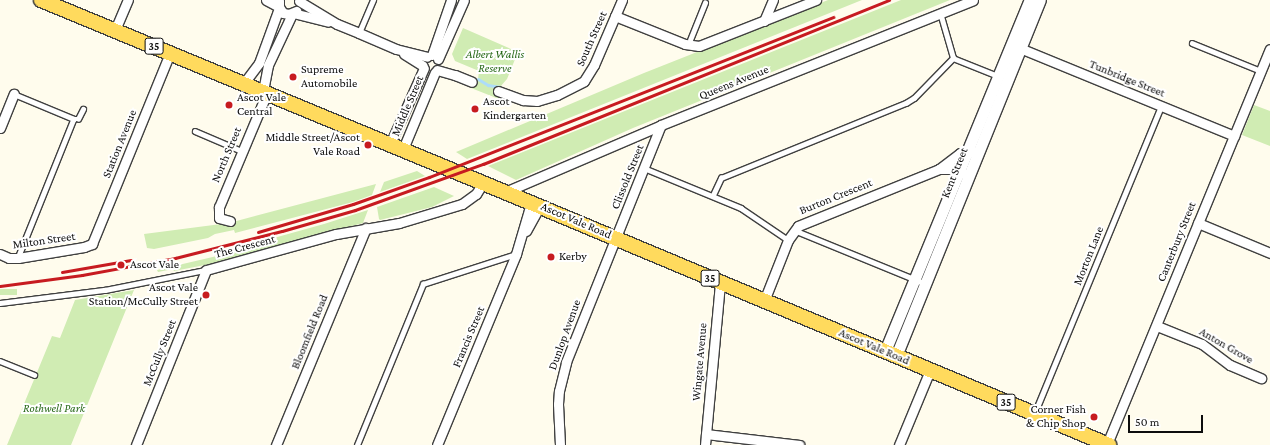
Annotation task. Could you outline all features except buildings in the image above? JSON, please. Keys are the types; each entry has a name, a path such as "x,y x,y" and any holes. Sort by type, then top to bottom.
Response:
{"main road":[{"name":"Ascot Vale Road","path":"41,0 536,204 1108,445"}],"street":[{"path":"114,30 128,0"},
{"path":"266,0 279,5 286,14 293,14 337,24"},
{"name":"Middle Street","path":"396,147 420,106 435,63 451,0"},
{"name":"Middle Street","path":"435,63 464,0"},
{"name":"South Street","path":"498,91 530,101 544,99 577,86 590,75 622,0"},
{"path":"764,22 772,0"},
{"path":"616,16 685,44 698,46 764,22 816,0"},
{"name":"Queens Avenue","path":"505,192 662,125 973,0"},
{"name":"Kent Street","path":"891,353 1016,47 1030,0"},
{"name":"Kent Street","path":"972,152 999,77 1040,0"},
{"path":"299,1 337,24 396,49 435,63 455,75 472,82"},
{"name":"North Street","path":"230,221 219,218 219,207 265,92 268,65 293,14 298,8 299,1"},
{"path":"244,83 259,63 279,5"},
{"name":"Tunbridge Street","path":"1016,47 1234,136"},
{"path":"396,49 423,67 427,72 435,63"},
{"name":"Canterbury Street","path":"1108,445 1270,49"},
{"name":"Station Avenue","path":"92,244 170,53"},
{"name":"Middle Street","path":"396,147 409,102 423,67 423,61 435,63"},
{"path":"1,123 14,94"},
{"name":"Clissold Street","path":"616,238 662,125"},
{"name":"Burton Crescent","path":"764,301 793,230 803,223 939,169 960,153 972,152"},
{"name":"Burton Crescent","path":"939,169 951,169 963,174"},
{"name":"The Crescent","path":"206,270 336,234 398,223 462,204 476,194 483,182"},
{"name":"Francis Street","path":"437,445 536,204"},
{"path":"1198,223 1270,253"},
{"name":"Bloomfield Road","path":"276,445 366,228"},
{"name":"Dunlop Avenue","path":"560,445 558,404 565,367 616,238"},
{"name":"Milton Street","path":"0,254 9,258 18,258 84,247 92,244"},
{"name":"McCully Street","path":"136,445 206,270"},
{"name":"Wingate Avenue","path":"705,445 720,282"},
{"name":"Anton Grove","path":"1157,326 1202,344 1230,365 1261,378"},
{"path":"900,445 930,370"},
{"path":"706,434 799,445"}],"lane":[{"path":"359,34 373,0"},
{"path":"690,40 705,3"},
{"path":"940,13 953,58"},
{"path":"1192,42 1261,71"},
{"path":"953,58 999,77"},
{"path":"713,195 721,178 906,103 914,98 953,58"},
{"path":"14,94 74,119 78,119 83,109"},
{"path":"409,102 420,106"},
{"name":"Morton Lane","path":"1034,414 1161,107"},
{"path":"18,258 74,119"},
{"path":"195,131 242,151"},
{"path":"644,168 713,195 741,208 788,240"},
{"path":"793,230 919,282"},
{"path":"357,445 423,284 516,254"},
{"name":"The Crescent","path":"0,303 105,290 206,270"},
{"path":"0,361 34,375"}],"green space":[{"path":"828,0 862,0 467,159 456,152 644,73"},
{"path":"901,0 950,0 633,128 516,180 488,166"},
{"name":"Albert Wallis Reserve","path":"463,28 518,52 507,79 500,87 499,99 471,88 478,79 479,71 455,61 452,54"},
{"path":"1254,105 1270,111 1270,146 1242,135"},
{"path":"417,171 425,176 380,192 384,182"},
{"path":"376,184 372,195 353,202 235,233 234,230 215,234 208,238 154,249 147,248 144,234 229,223"},
{"path":"434,187 454,196 432,207 379,219 377,207"},
{"path":"368,210 363,223 210,264 174,271 173,269 158,272 157,270 217,256 224,252"},
{"path":"0,289 17,289 17,295 0,295"},
{"name":"Rothwell Park","path":"134,290 71,445 7,445 52,336 60,338 75,300"}],"waterway":[{"path":"478,79 488,85 500,87"}],"railway":[{"path":"0,286 82,275 175,258 282,231 355,210 483,164 889,0"},
{"path":"258,232 353,204 429,177 833,17"},
{"path":"62,272 131,260"}],"place":[{"name":"Supreme Automobile","path":"293,77"},
{"name":"Ascot Vale Central","path":"229,105"},
{"name":"Ascot Kindergarten","path":"475,109"},
{"name":"Middle Street/Ascot Vale Road","path":"368,145"},
{"name":"Kerby","path":"551,257"},
{"name":"Ascot Vale","path":"121,265"},
{"name":"Ascot Vale Station/McCully Street","path":"206,295"},
{"name":"Corner Fish & Chip Shop","path":"1094,417"}]}
